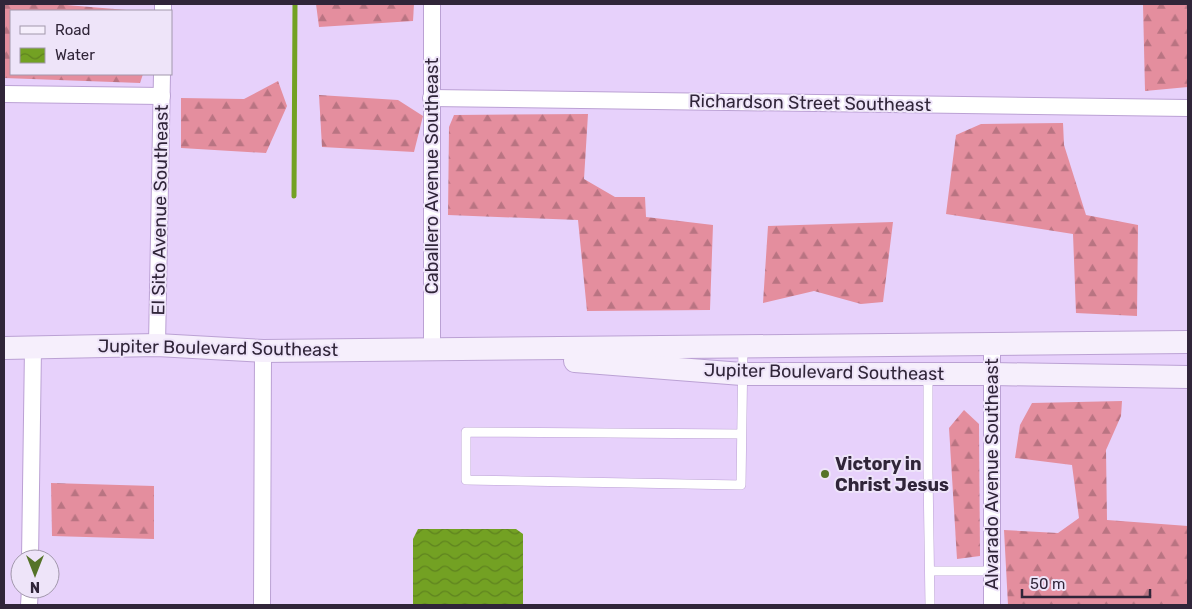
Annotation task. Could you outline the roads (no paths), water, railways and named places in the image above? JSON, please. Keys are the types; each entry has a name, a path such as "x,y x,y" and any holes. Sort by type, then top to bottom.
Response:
{"street":[{"name":"Caballero Avenue Southeast","path":"432,4 432,349"},
{"name":"El Sito Avenue Southeast","path":"157,346 162,75"},
{"path":"4,94 162,96"},
{"name":"Richardson Street Southeast","path":"431,98 1188,108"},
{"name":"Jupiter Boulevard Southeast","path":"4,348 157,346 263,351 1188,342"},
{"name":"Alvarado Avenue Southeast","path":"992,343 992,605"},
{"path":"30,549 33,348"},
{"name":"Jupiter Boulevard Southeast","path":"432,349 742,374 992,374 1188,377"},
{"path":"262,605 263,351"}],"lane":[{"path":"742,434 466,432 466,480 741,484 742,434 742,374 743,346"},
{"path":"928,374 930,605"},
{"path":"930,571 992,571"}],"water":[{"path":"418,529 516,529 523,534 523,605 413,605 413,539"}],"waterway":[{"path":"294,196 295,4"}],"place":[{"name":"Victory in Christ Jesus","path":"825,474"}]}
